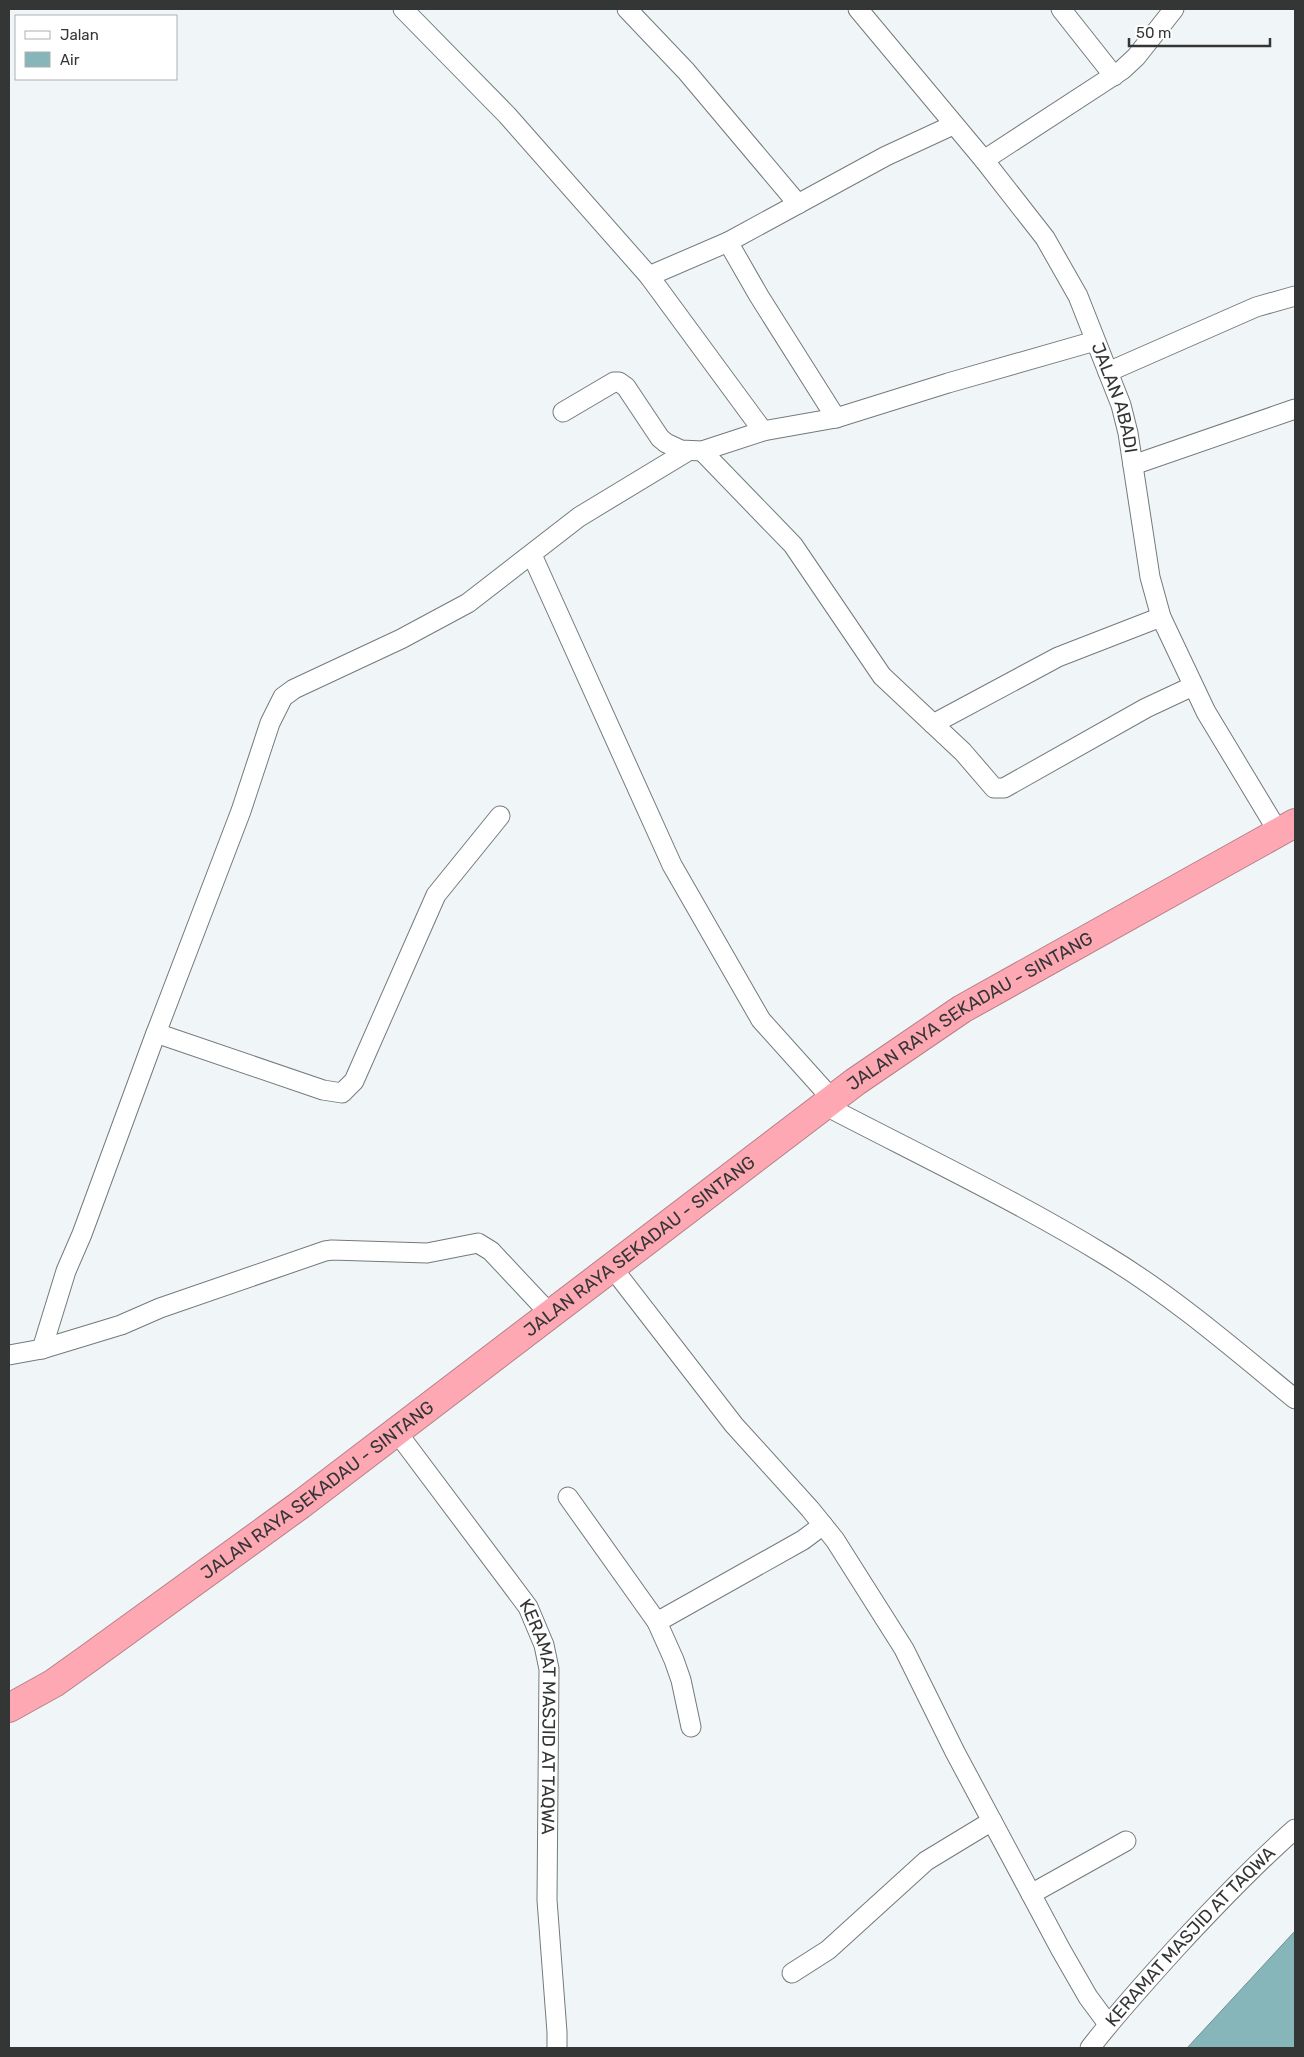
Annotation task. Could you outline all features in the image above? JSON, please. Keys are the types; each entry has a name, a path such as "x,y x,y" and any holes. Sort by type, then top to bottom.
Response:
{"highway":[{"name":"JALAN RAYA SEKADAU - SINTANG","path":"9,1708 54,1683 292,1510 828,1102 962,1009 1287,828"}],"street":[{"path":"403,9 507,115 649,276 762,431"},
{"path":"627,9 686,71 798,204"},
{"name":"JALAN ABADI","path":"858,9 984,160 1044,238 1078,296 1121,405 1133,465 1150,577 1161,618 1206,712 1287,828"},
{"path":"1061,9 1114,76"},
{"path":"984,160 1114,76 1136,57 1174,9"},
{"path":"649,276 728,242 886,156 953,125"},
{"path":"728,242 759,296 836,418"},
{"path":"1108,372 1256,307 1295,296"},
{"path":"42,1349 66,1271 82,1234 156,1033 241,812 270,723 283,697 294,689 401,639 468,603 579,517 695,451 762,431 836,418 948,383 1095,341"},
{"path":"562,412 614,382 620,382 626,386 660,438 674,447 695,451 793,545 882,676 968,756 991,785 999,789 1146,708 1193,686"},
{"path":"1133,465 1295,410"},
{"path":"532,555 672,865 761,1020 828,1102 1005,1197 1106,1256 1183,1309 1295,1399"},
{"path":"932,724 1058,657 1161,618"},
{"path":"156,1033 323,1090 342,1093 354,1081 436,895 500,816"},
{"path":"9,1355 42,1349 121,1325 160,1308 247,1277 332,1250 427,1253 478,1243 491,1251 550,1314"},
{"path":"611,1266 734,1425 823,1525 904,1649 992,1821 1074,1974 1108,2024"},
{"name":"KERAMAT MASJID AT TAQWA","path":"396,1431 528,1608 544,1645 549,1669 550,1689 547,1900 557,2032 556,2048"},
{"path":"568,1497 657,1622 681,1680 691,1727"},
{"path":"657,1622 803,1540 823,1525"},
{"path":"792,1973 828,1950 926,1861 992,1821"},
{"name":"KERAMAT MASJID AT TAQWA","path":"1090,2048 1108,2024 1220,1900 1291,1833"},
{"path":"1031,1894 1126,1841"}],"water":[{"path":"1295,1931 1295,2048 1187,2048"}]}
